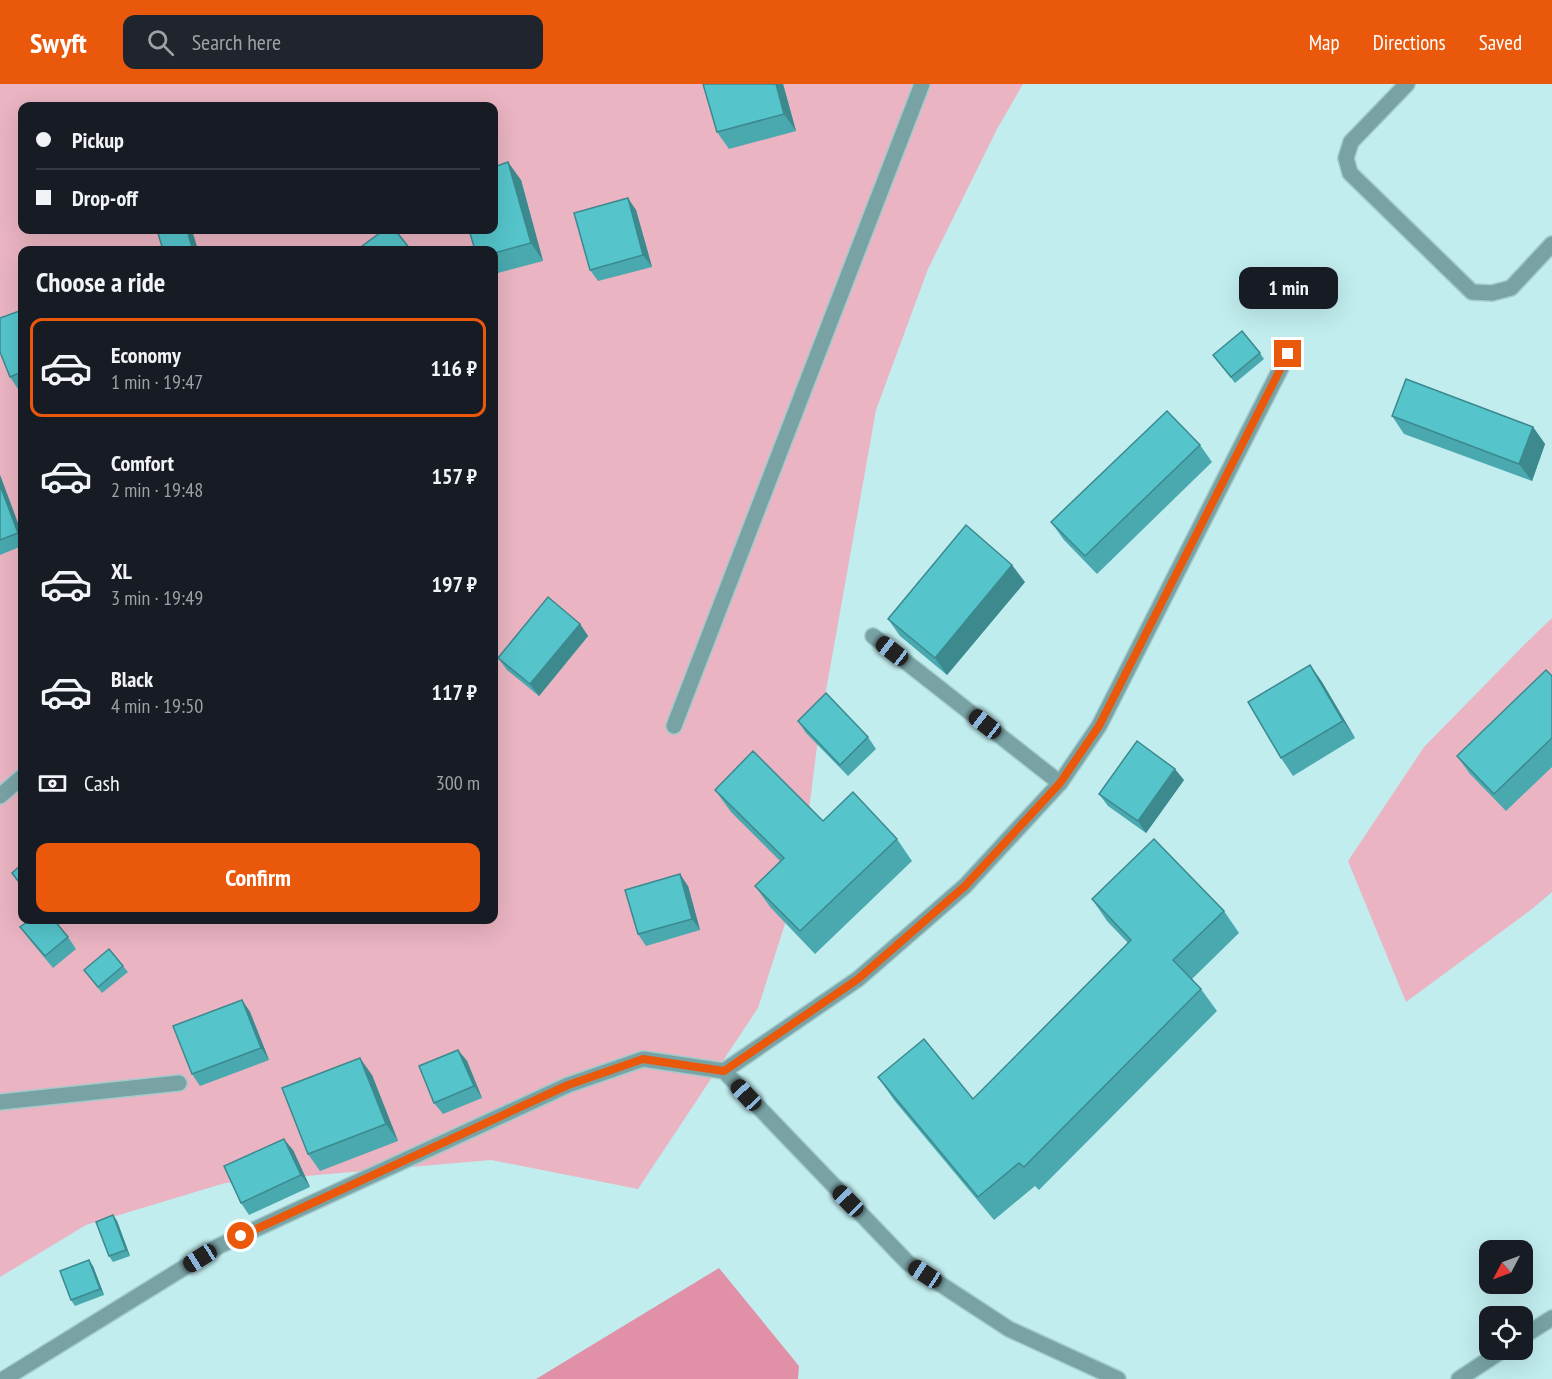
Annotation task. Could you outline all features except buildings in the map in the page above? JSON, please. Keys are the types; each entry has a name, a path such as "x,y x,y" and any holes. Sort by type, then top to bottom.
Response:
{"street":[{"path":"674,726 922,84"},
{"path":"1407,84 1351,142 1346,158 1350,173 1472,292 1492,293 1511,288 1552,244"},
{"path":"724,1071 858,979 965,886 1060,783 1099,726 1288,354"},
{"path":"873,636 1060,783"},
{"path":"0,796 18,780"},
{"path":"4,1379 219,1246 568,1085 643,1059 724,1071 908,1263 1009,1329 1118,1379"},
{"path":"0,1102 179,1083"},
{"path":"1533,1330 1552,1318"},
{"path":"1459,1379 1488,1360"}],"shaded area":[{"path":"0,84 1023,84 997,129 928,269 876,410 819,730 801,874 758,1008 638,1189 491,1160 225,1183 86,1225 0,1277"},
{"path":"1552,618 1552,892 1406,1002 1348,861 1424,747"},
{"path":"719,1268 799,1366 798,1379 536,1379"}],"route":[{"path":"241,1236 568,1085 643,1059 724,1071 858,979 965,886 1060,783 1099,726 1288,354"}]}
